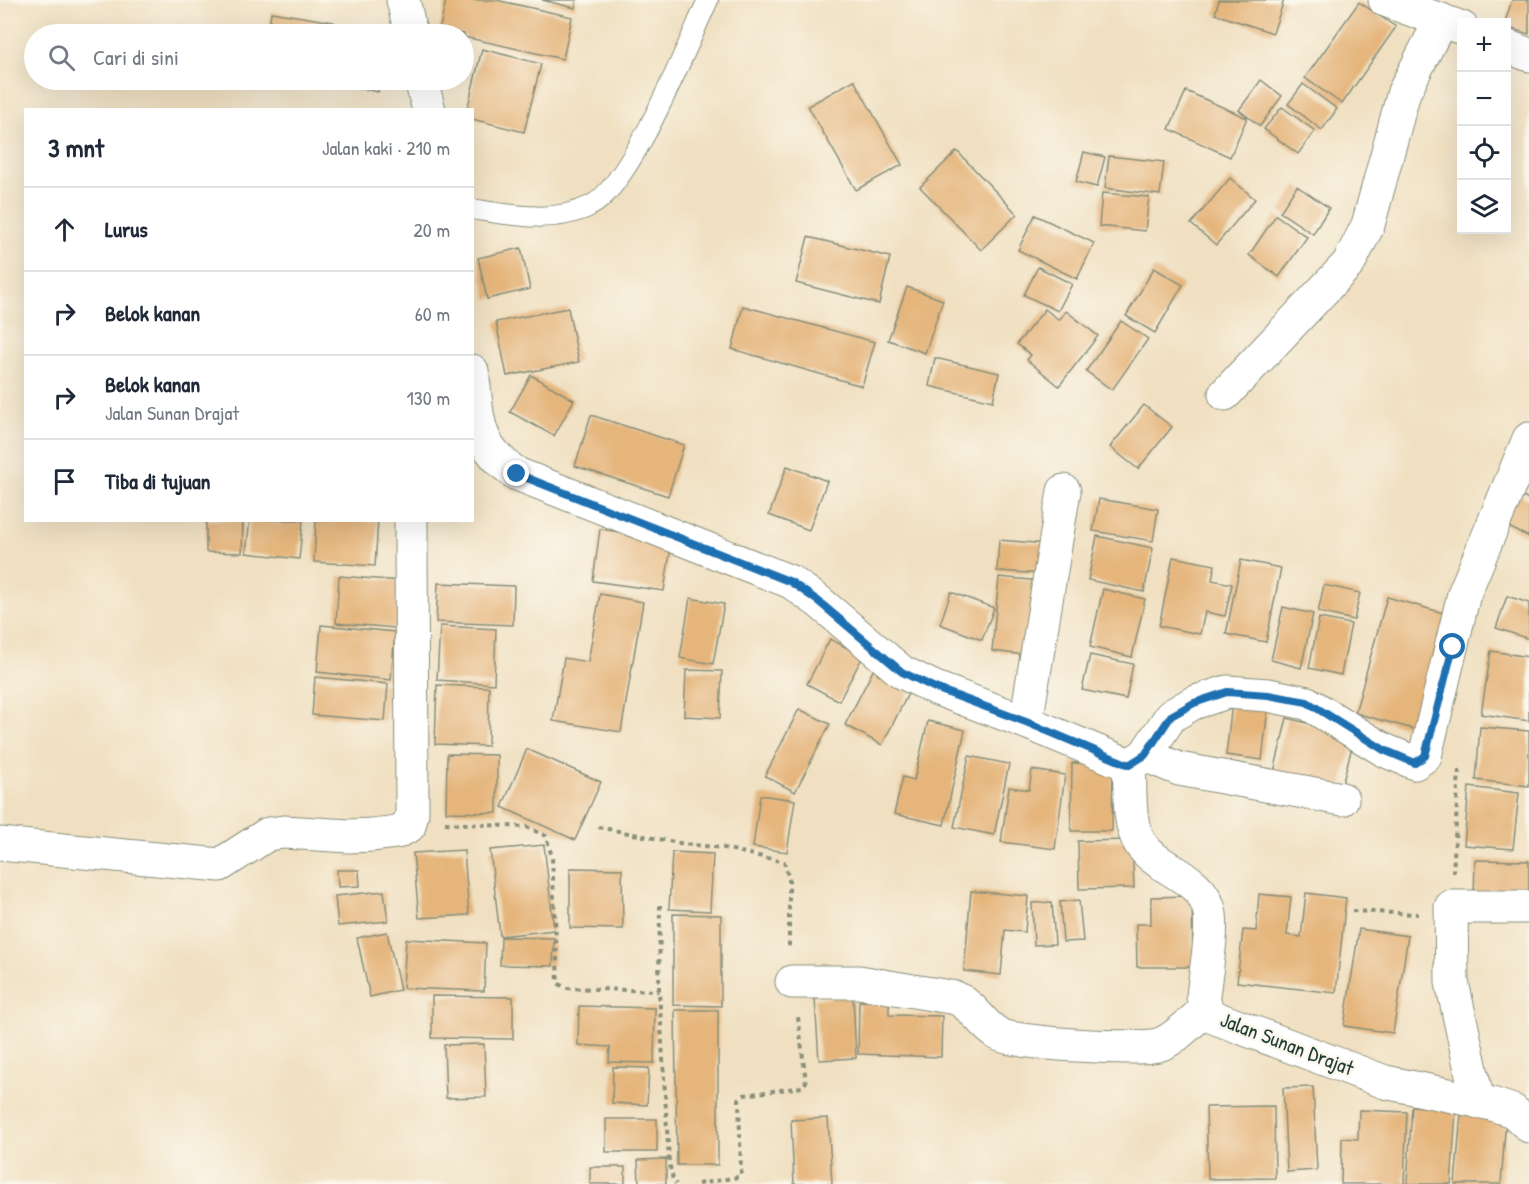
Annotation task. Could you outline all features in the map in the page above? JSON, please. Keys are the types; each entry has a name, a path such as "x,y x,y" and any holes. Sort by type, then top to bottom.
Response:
{"street":[{"path":"403,0 409,24"},
{"path":"1225,394 1348,263 1368,225 1404,92 1451,24 1385,0"},
{"path":"1511,48 1529,55"},
{"path":"424,90 429,108"},
{"path":"474,386 479,423 479,450 517,474 791,582 818,601 902,672 935,688 1137,760 1342,799"},
{"path":"1137,760 1171,716 1194,703 1227,692 1268,695 1307,702 1384,750 1415,763 1425,756 1464,594 1529,439"},
{"path":"1026,722 1064,491"},
{"path":"0,844 220,865 268,834 284,832 349,836 373,835 397,832 411,822 411,522"},
{"name":"Jalan Sunan Drajat","path":"1137,760 1134,828 1140,844 1192,884 1203,895 1210,914 1203,997 1206,1009 1223,1022 1259,1033 1385,1082 1513,1111 1529,1126"},
{"path":"1478,1102 1452,982 1451,911 1529,907"},
{"path":"792,982 860,982 956,998 968,1004 998,1034 1058,1043 1151,1047 1169,1039 1206,1009"}],"lane":[{"path":"474,209 529,217 570,214 593,206 627,166 666,94 708,0"}],"path":[{"path":"411,822 498,824 539,831 549,842 552,857 558,983 565,988 659,991"},
{"path":"598,827 684,844 724,848 784,862 789,880 788,944 806,1082 802,1087 744,1095 739,1099 741,1174 738,1177 698,1184"},
{"path":"660,905 659,991 669,1162 676,1184"},
{"path":"1352,911 1451,911"}],"building":[{"path":"446,0 496,0 572,17 563,59 474,39 474,24 441,24"},
{"path":"542,0 577,0 575,8"},
{"path":"1219,0 1284,0 1273,33 1215,14"},
{"path":"1512,0 1529,0 1529,34 1511,29 1511,18 1506,18"},
{"path":"1359,2 1396,27 1342,104 1305,78"},
{"path":"271,12 334,22 334,24 269,24"},
{"path":"482,49 541,64 524,132 474,120 474,108 467,108 472,90 474,90"},
{"path":"854,80 902,165 856,190 808,106"},
{"path":"1261,80 1282,96 1260,126 1239,110"},
{"path":"1303,84 1337,109 1322,130 1288,104"},
{"path":"1186,91 1247,118 1230,157 1169,129"},
{"path":"1282,107 1315,131 1298,154 1264,129"},
{"path":"957,151 1017,214 981,250 920,187"},
{"path":"1084,152 1105,157 1097,187 1076,182"},
{"path":"1109,156 1164,162 1160,195 1105,188"},
{"path":"1230,178 1255,199 1216,245 1191,224"},
{"path":"1297,186 1329,208 1313,234 1280,212"},
{"path":"1102,193 1149,197 1145,231 1099,226"},
{"path":"1035,215 1094,243 1077,279 1018,250"},
{"path":"1276,215 1307,237 1279,277 1249,255"},
{"path":"808,237 890,257 879,304 796,283"},
{"path":"521,248 530,289 487,299 478,258"},
{"path":"1038,267 1072,284 1058,311 1024,295"},
{"path":"1154,268 1183,285 1155,333 1126,316"},
{"path":"907,287 943,300 925,353 888,340"},
{"path":"743,306 875,342 862,386 732,349"},
{"path":"568,308 579,362 507,376 496,322"},
{"path":"1045,309 1059,320 1066,311 1098,336 1059,386 1027,360 1031,355 1017,344"},
{"path":"1121,321 1148,339 1112,390 1086,371"},
{"path":"935,358 999,373 993,401 929,386"},
{"path":"531,375 574,400 554,436 510,412"},
{"path":"1144,405 1172,427 1138,469 1110,447"},
{"path":"591,415 684,445 668,496 575,466"},
{"path":"787,466 827,481 809,530 769,515"},
{"path":"1513,492 1529,500 1529,537 1498,522"},
{"path":"1099,499 1158,509 1153,541 1093,531"},
{"path":"206,522 243,522 242,553 206,552"},
{"path":"250,522 303,522 299,559 246,553"},
{"path":"316,522 378,522 375,566 314,562"},
{"path":"600,529 672,540 664,591 593,581"},
{"path":"1097,536 1153,548 1144,592 1088,580"},
{"path":"999,540 1046,544 1044,574 997,571"},
{"path":"1173,557 1215,565 1212,580 1232,584 1225,616 1205,612 1200,634 1159,626"},
{"path":"1241,560 1281,568 1266,642 1226,634"},
{"path":"339,576 401,581 396,628 336,623"},
{"path":"999,577 1042,581 1034,656 992,651"},
{"path":"438,583 514,586 513,625 436,622"},
{"path":"1324,585 1360,593 1354,620 1318,612"},
{"path":"1103,589 1145,599 1132,657 1090,647"},
{"path":"951,592 994,608 982,640 940,624"},
{"path":"600,594 643,602 621,732 553,721 564,658 588,662"},
{"path":"1507,596 1529,603 1529,639 1496,628"},
{"path":"1387,597 1454,616 1421,731 1355,713"},
{"path":"690,598 724,604 713,664 680,658"},
{"path":"1283,607 1313,614 1301,668 1271,660"},
{"path":"1319,618 1351,624 1341,675 1309,668"},
{"path":"321,625 395,632 391,680 317,672"},
{"path":"440,626 496,629 494,684 437,680"},
{"path":"830,639 863,656 839,701 807,684"},
{"path":"1491,651 1529,657 1529,721 1481,714"},
{"path":"1090,655 1133,664 1126,699 1082,690"},
{"path":"877,663 914,682 882,745 845,725"},
{"path":"686,670 722,671 720,718 684,716"},
{"path":"315,677 388,684 385,721 312,715"},
{"path":"437,685 489,687 488,746 435,744"},
{"path":"1232,703 1268,707 1262,760 1226,755"},
{"path":"799,709 830,724 795,792 765,776"},
{"path":"1287,718 1355,735 1340,793 1273,776"},
{"path":"928,721 965,730 944,825 894,814 903,777 914,780"},
{"path":"1480,727 1529,731 1529,786 1476,780"},
{"path":"527,749 601,782 575,840 502,807"},
{"path":"447,754 497,755 497,813 446,812"},
{"path":"969,756 1009,764 994,835 954,827"},
{"path":"1072,763 1113,764 1112,831 1071,831"},
{"path":"1032,770 1065,775 1055,849 1001,842 1009,787 1029,790"},
{"path":"1469,787 1519,793 1513,849 1464,845"},
{"path":"760,795 795,800 787,852 753,847"},
{"path":"1132,840 1134,888 1079,889 1078,841"},
{"path":"544,845 554,930 500,936 490,850"},
{"path":"464,850 469,915 419,918 413,853"},
{"path":"672,852 713,854 710,911 669,909"},
{"path":"1475,860 1529,861 1529,898 1474,897"},
{"path":"570,868 622,869 623,929 570,928"},
{"path":"337,870 359,870 360,886 338,887"},
{"path":"384,891 388,921 338,926 335,896"},
{"path":"971,891 1028,896 1025,932 1005,930 1001,975 964,971"},
{"path":"1306,893 1346,898 1336,993 1237,982 1243,930 1256,931 1259,894 1291,897 1287,935 1301,937"},
{"path":"1192,896 1193,967 1137,967 1136,924 1151,924 1151,897"},
{"path":"1079,900 1083,941 1063,942 1060,902"},
{"path":"1052,902 1055,944 1034,945 1032,903"},
{"path":"673,914 721,915 721,1006 673,1005"},
{"path":"1359,929 1408,936 1393,1033 1344,1026"},
{"path":"387,932 400,990 370,997 357,938"},
{"path":"501,937 554,938 553,966 500,965"},
{"path":"406,939 486,943 484,991 403,988"},
{"path":"432,996 513,997 513,1039 432,1038"},
{"path":"853,996 856,1058 819,1060 815,999"},
{"path":"859,1001 889,1002 889,1015 942,1016 941,1057 858,1054"},
{"path":"579,1006 655,1008 654,1063 609,1062 610,1047 578,1045"},
{"path":"675,1010 718,1010 718,1165 677,1165"},
{"path":"484,1044 486,1097 446,1098 444,1045"},
{"path":"613,1067 649,1068 647,1105 612,1103"},
{"path":"1313,1087 1317,1170 1287,1172 1283,1088"},
{"path":"1274,1106 1275,1178 1208,1179 1206,1107"},
{"path":"1412,1106 1456,1110 1451,1184 1407,1184"},
{"path":"1359,1110 1407,1112 1404,1184 1341,1184 1342,1138 1358,1139"},
{"path":"1461,1114 1506,1118 1501,1184 1455,1184"},
{"path":"828,1118 832,1184 794,1184 791,1120"},
{"path":"606,1119 657,1119 657,1152 606,1152"},
{"path":"666,1159 666,1184 639,1184 638,1160"},
{"path":"590,1167 625,1167 625,1184 590,1184"}],"route":[{"path":"517,474 791,582 818,601 902,672 935,688 1026,722 1129,765 1145,755 1171,716 1194,703 1227,692 1268,695 1307,702 1343,722 1384,750 1415,763 1425,756 1453,647"}]}
